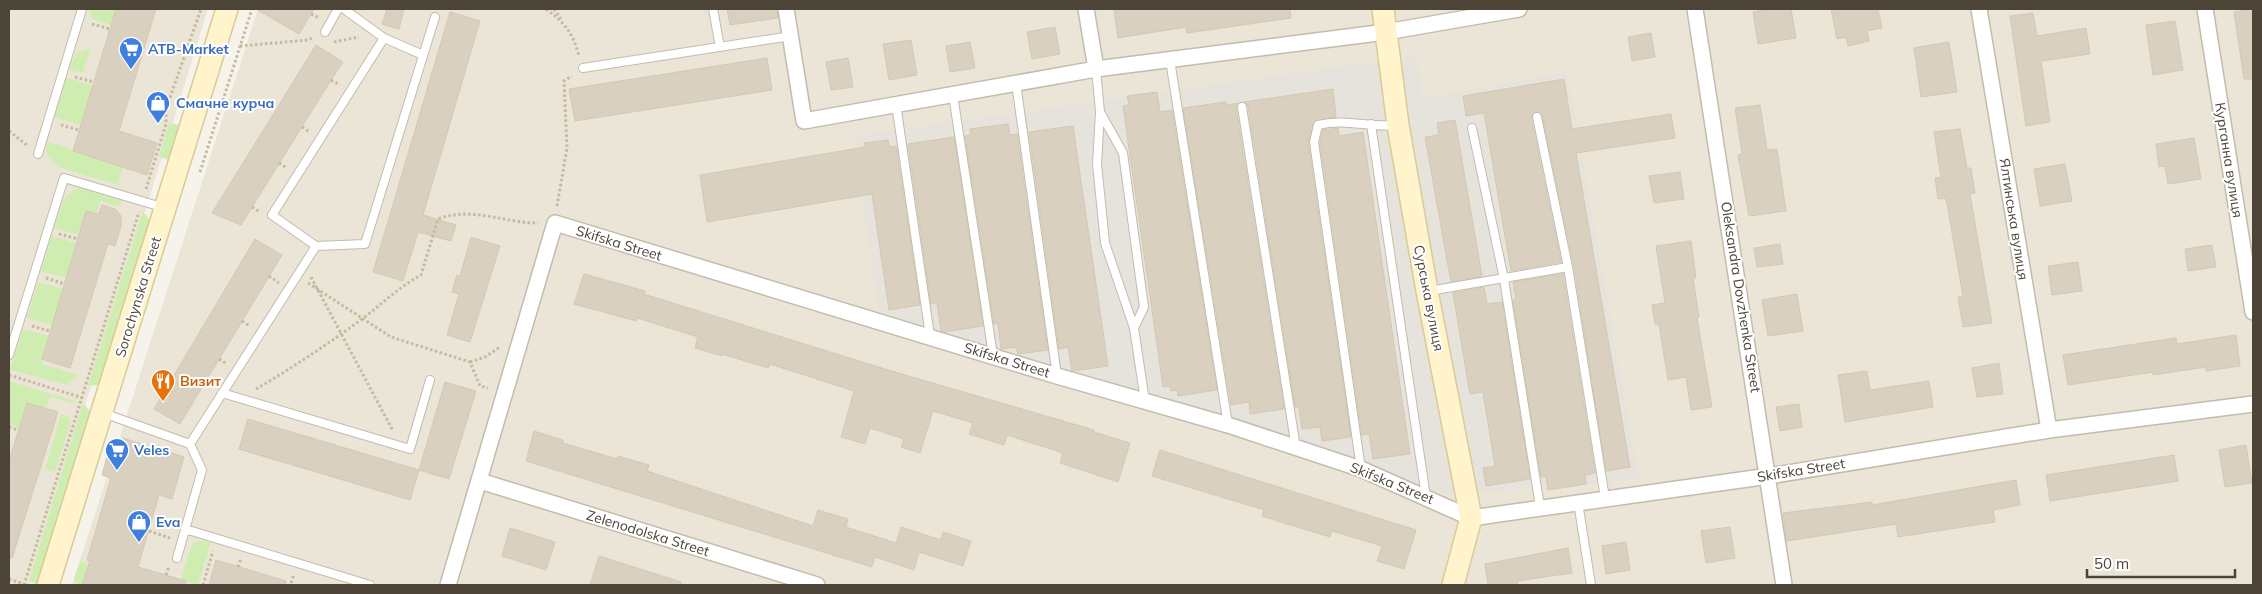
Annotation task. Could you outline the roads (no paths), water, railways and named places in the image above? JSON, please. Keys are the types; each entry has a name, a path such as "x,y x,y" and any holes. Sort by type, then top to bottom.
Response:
{"street":[{"name":"Sorochynska Street","path":"48,585 227,9"},
{"path":"786,9 804,121 1096,69 1386,32 1519,9"},
{"path":"1086,9 1096,69"},
{"name":"Сурська вулиця","path":"1383,9 1398,125 1427,291 1471,518 1453,585"},
{"name":"Oleksandra Dovzhenka Street","path":"1695,9 1769,476 1784,585"},
{"name":"Ялтинська вулиця","path":"1979,9 2049,430"},
{"name":"Курганна вулиця","path":"2205,9 2253,312"},
{"name":"Skifska Street","path":"480,481 555,223 1057,376 1228,425 1361,469 1471,518 1769,476 2049,430 2253,404"},
{"path":"448,585 480,481"},
{"name":"Zelenodolska Street","path":"480,481 817,585"}],"lane":[{"path":"38,154 82,9"},
{"path":"325,32 338,9"},
{"path":"344,9 384,38 423,55"},
{"path":"713,9 720,47"},
{"path":"384,38 272,215 316,246 365,244 435,17"},
{"path":"583,68 791,36"},
{"path":"1170,60 1228,425"},
{"path":"1096,69 1100,112 1097,164 1105,243 1134,328 1145,401"},
{"path":"1016,84 1057,376"},
{"path":"953,95 993,356"},
{"path":"896,104 930,336"},
{"path":"1242,107 1296,448"},
{"path":"1100,112 1123,153 1144,307 1134,328"},
{"path":"1537,117 1568,267 1604,498"},
{"path":"1361,469 1314,142 1318,125 1335,121 1371,124 1380,127 1398,125"},
{"path":"1371,124 1426,497"},
{"path":"1472,128 1504,279 1540,507"},
{"path":"9,355 64,178 166,208"},
{"path":"190,444 316,246"},
{"path":"1427,291 1568,267"},
{"path":"222,393 410,449 430,380"},
{"path":"104,409 190,444 202,470 177,558"},
{"path":"1578,502 1591,585"},
{"path":"186,528 370,585"}],"place":[{"name":"ATB-Market","path":"131,70"},
{"name":"Смачне курча","path":"158,124"},
{"name":"Визит","path":"163,402"},
{"name":"Veles","path":"117,471"},
{"name":"Eva","path":"139,543"}]}
